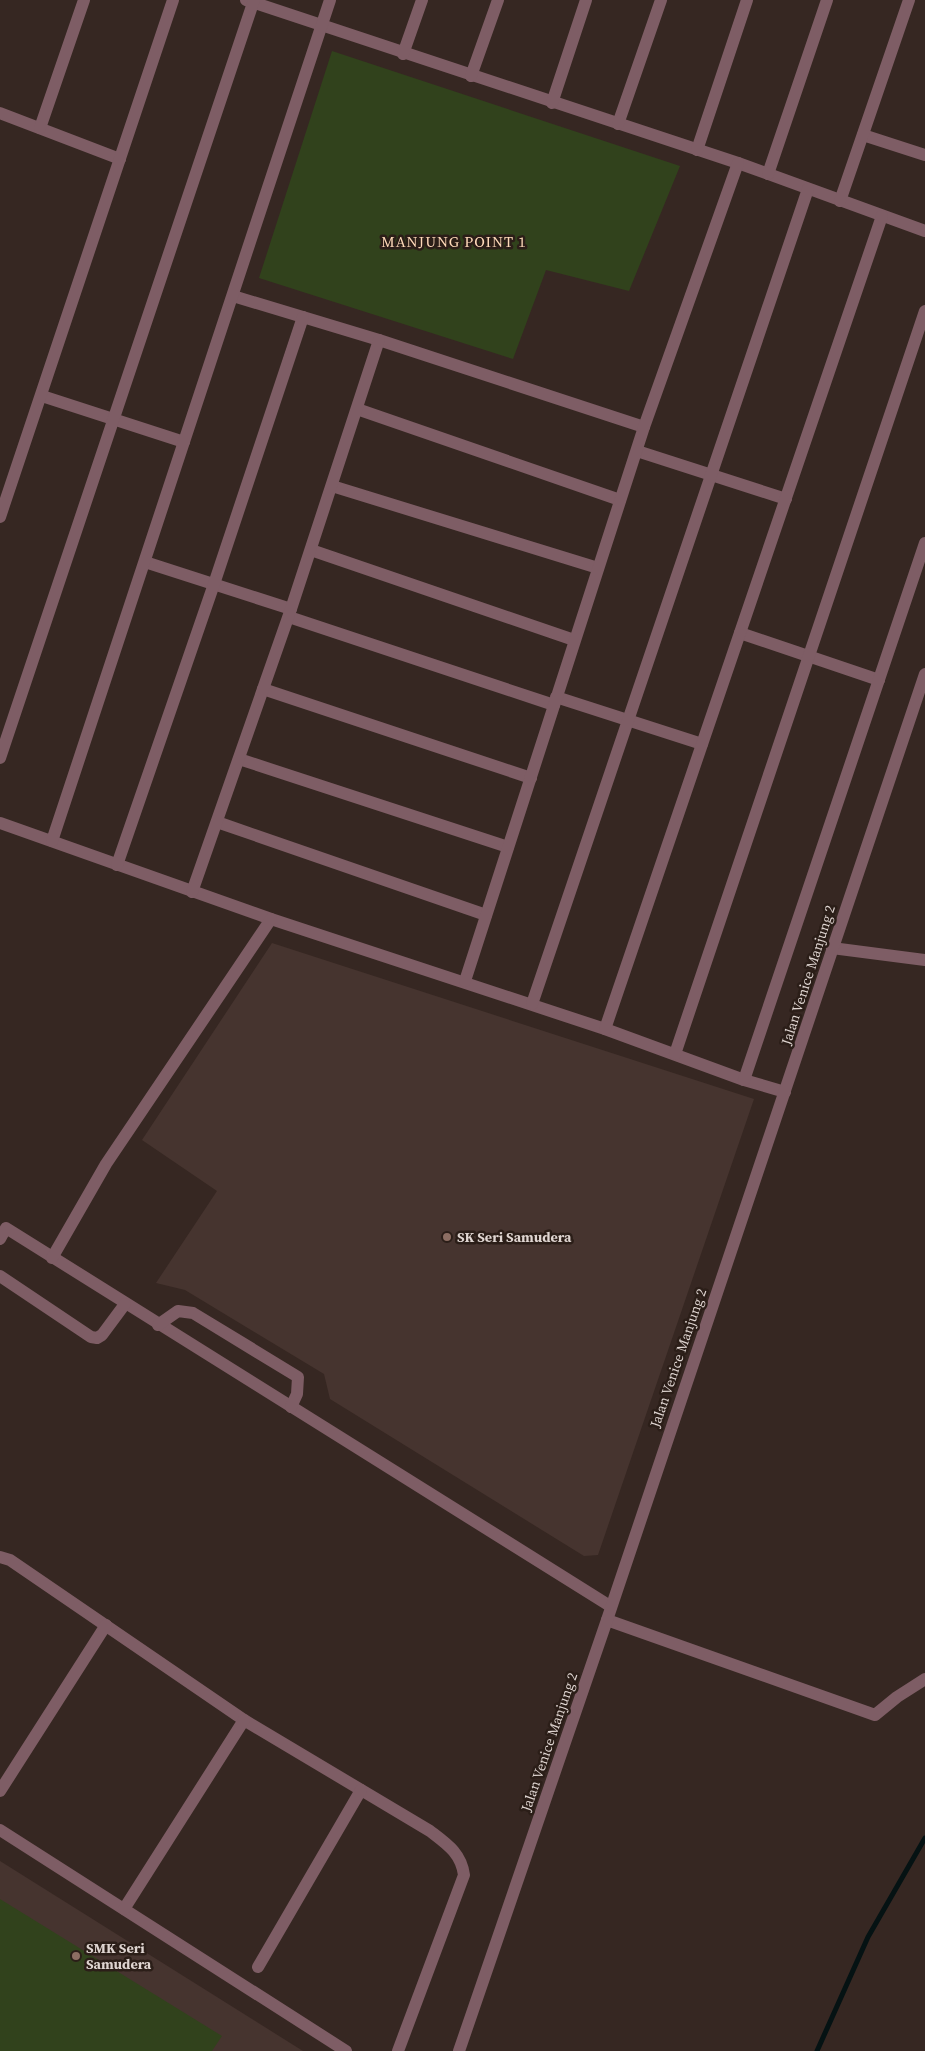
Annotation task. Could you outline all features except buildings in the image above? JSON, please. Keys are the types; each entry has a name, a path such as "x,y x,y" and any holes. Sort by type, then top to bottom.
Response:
{"street":[{"path":"40,128 84,0"},
{"path":"0,517 174,0"},
{"path":"52,841 330,0"},
{"path":"404,54 422,0"},
{"path":"471,76 498,0"},
{"path":"552,103 586,0"},
{"path":"618,124 661,0"},
{"path":"697,150 746,0"},
{"path":"768,174 827,0"},
{"path":"840,201 909,0"},
{"path":"0,758 115,419 251,1 404,54 768,174 925,231"},
{"path":"0,113 120,159"},
{"path":"863,135 925,155"},
{"path":"465,981 644,427 738,164"},
{"path":"532,1004 713,475 808,189"},
{"path":"605,1029 882,216"},
{"path":"233,296 379,340 644,427"},
{"path":"675,1054 925,311"},
{"path":"117,865 214,584 303,317"},
{"path":"192,892 264,690 379,340"},
{"path":"42,396 184,442"},
{"path":"357,409 620,500"},
{"path":"637,451 786,499"},
{"path":"332,486 598,568"},
{"path":"744,1080 925,543"},
{"path":"311,550 574,640"},
{"path":"145,562 214,584 290,613 555,701 629,721 702,744"},
{"path":"740,633 879,680"},
{"name":"Jalan Venice Manjung 2","path":"459,2051 607,1620 610,1606 925,674"},
{"path":"264,690 531,778"},
{"path":"240,759 508,847"},
{"path":"217,822 486,915"},
{"path":"0,823 192,892 465,981 605,1029 744,1080 785,1092"},
{"path":"52,1258 106,1164 270,918"},
{"path":"832,948 925,960"},
{"path":"2,1230 52,1258 610,1606"},
{"path":"0,1276 91,1337 97,1338 102,1335 125,1304"},
{"path":"158,1325 178,1311 193,1313 298,1377 297,1394 291,1408"},
{"path":"0,1557 10,1560 244,1720 430,1831 454,1849 462,1863 464,1875 398,2051"},
{"path":"607,1620 875,1716 897,1697 925,1679"},
{"path":"0,1791 106,1625"},
{"path":"124,1909 244,1720"},
{"path":"258,1967 360,1790"},
{"path":"0,1830 346,2051"}],"shaded area":[{"name":"SK Seri Samudera","path":"272,943 754,1099 598,1555 584,1556 330,1399 324,1374 185,1290 156,1283 217,1191 142,1140"},
{"name":"SMK Seri Samudera","path":"0,1861 303,2051 0,2051"}],"green space":[{"path":"332,51 680,166 629,291 546,270 513,359 259,278"},
{"name":"SMK Seri Samudera","path":"0,1899 222,2036 212,2051 0,2051"}],"waterway":[{"path":"817,2051 868,1937 925,1838"}],"place":[{"name":"SK Seri Samudera","path":"447,1237"},
{"name":"SMK Seri Samudera","path":"76,1956"}],"district":[{"name":"MANJUNG POINT 1","path":"454,241"}]}
